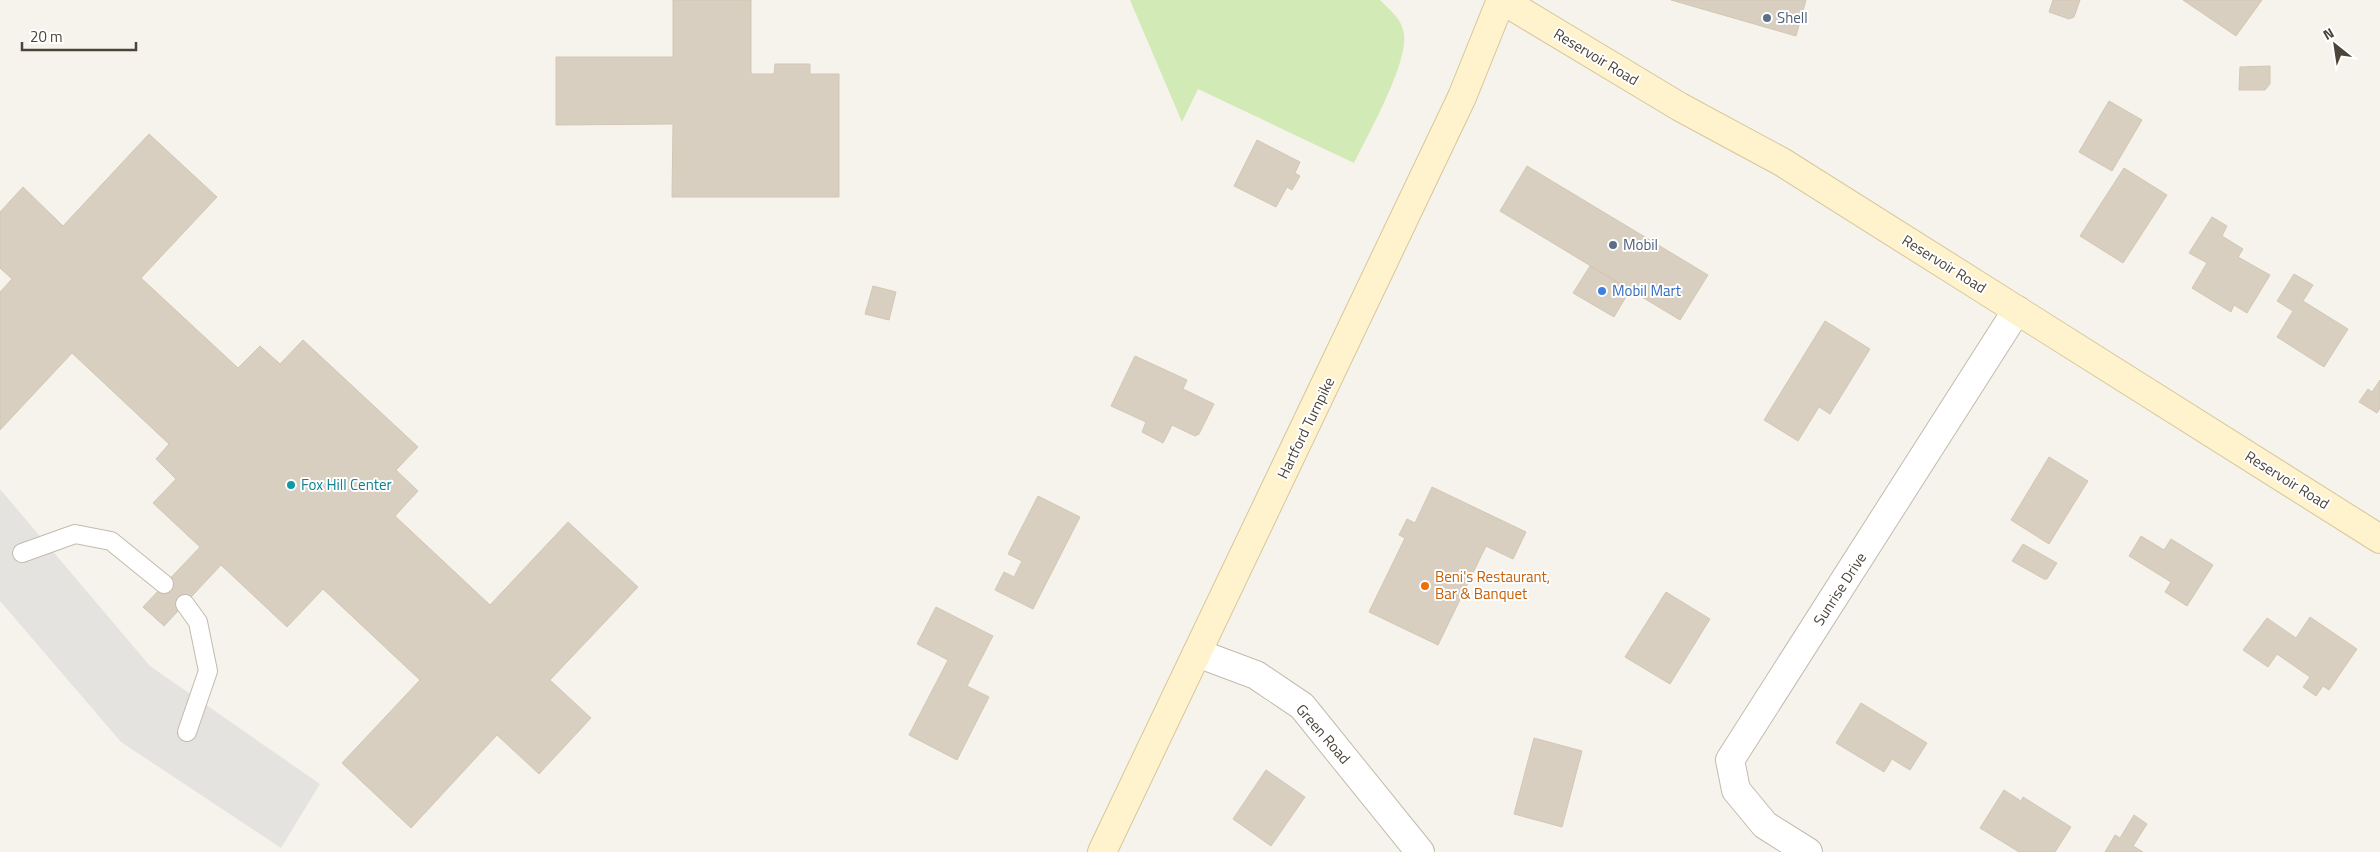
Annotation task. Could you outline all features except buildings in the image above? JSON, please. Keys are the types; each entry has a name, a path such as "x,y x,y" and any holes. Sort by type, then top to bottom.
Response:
{"main road":[{"name":"Reservoir Road","path":"1501,0 1680,107 1782,162 2380,539"},
{"name":"Hartford Turnpike","path":"1102,852 1462,97 1501,0"}],"street":[{"name":"Sunrise Drive","path":"1808,852 1765,825 1736,790 1730,760 2017,310"},
{"name":"Green Road","path":"1197,653 1256,676 1302,706 1420,852"}],"lane":[{"path":"22,553 75,534 110,541 164,584"},
{"path":"184,604 198,622 208,671 187,732"}],"green space":[{"path":"1130,0 1380,0 1401,24 1404,34 1404,47 1386,99 1354,163 1198,89 1182,122"}],"shaded area":[{"path":"0,489 150,666 320,784 281,848 121,742 0,601"}],"place":[{"name":"Shell","path":"1767,18"},
{"name":"Mobil","path":"1613,245"},
{"name":"Mobil Mart","path":"1602,291"},
{"name":"Fox Hill Center","path":"291,485"},
{"name":"Beni's Restaurant, Bar & Banquet","path":"1425,586"}]}
